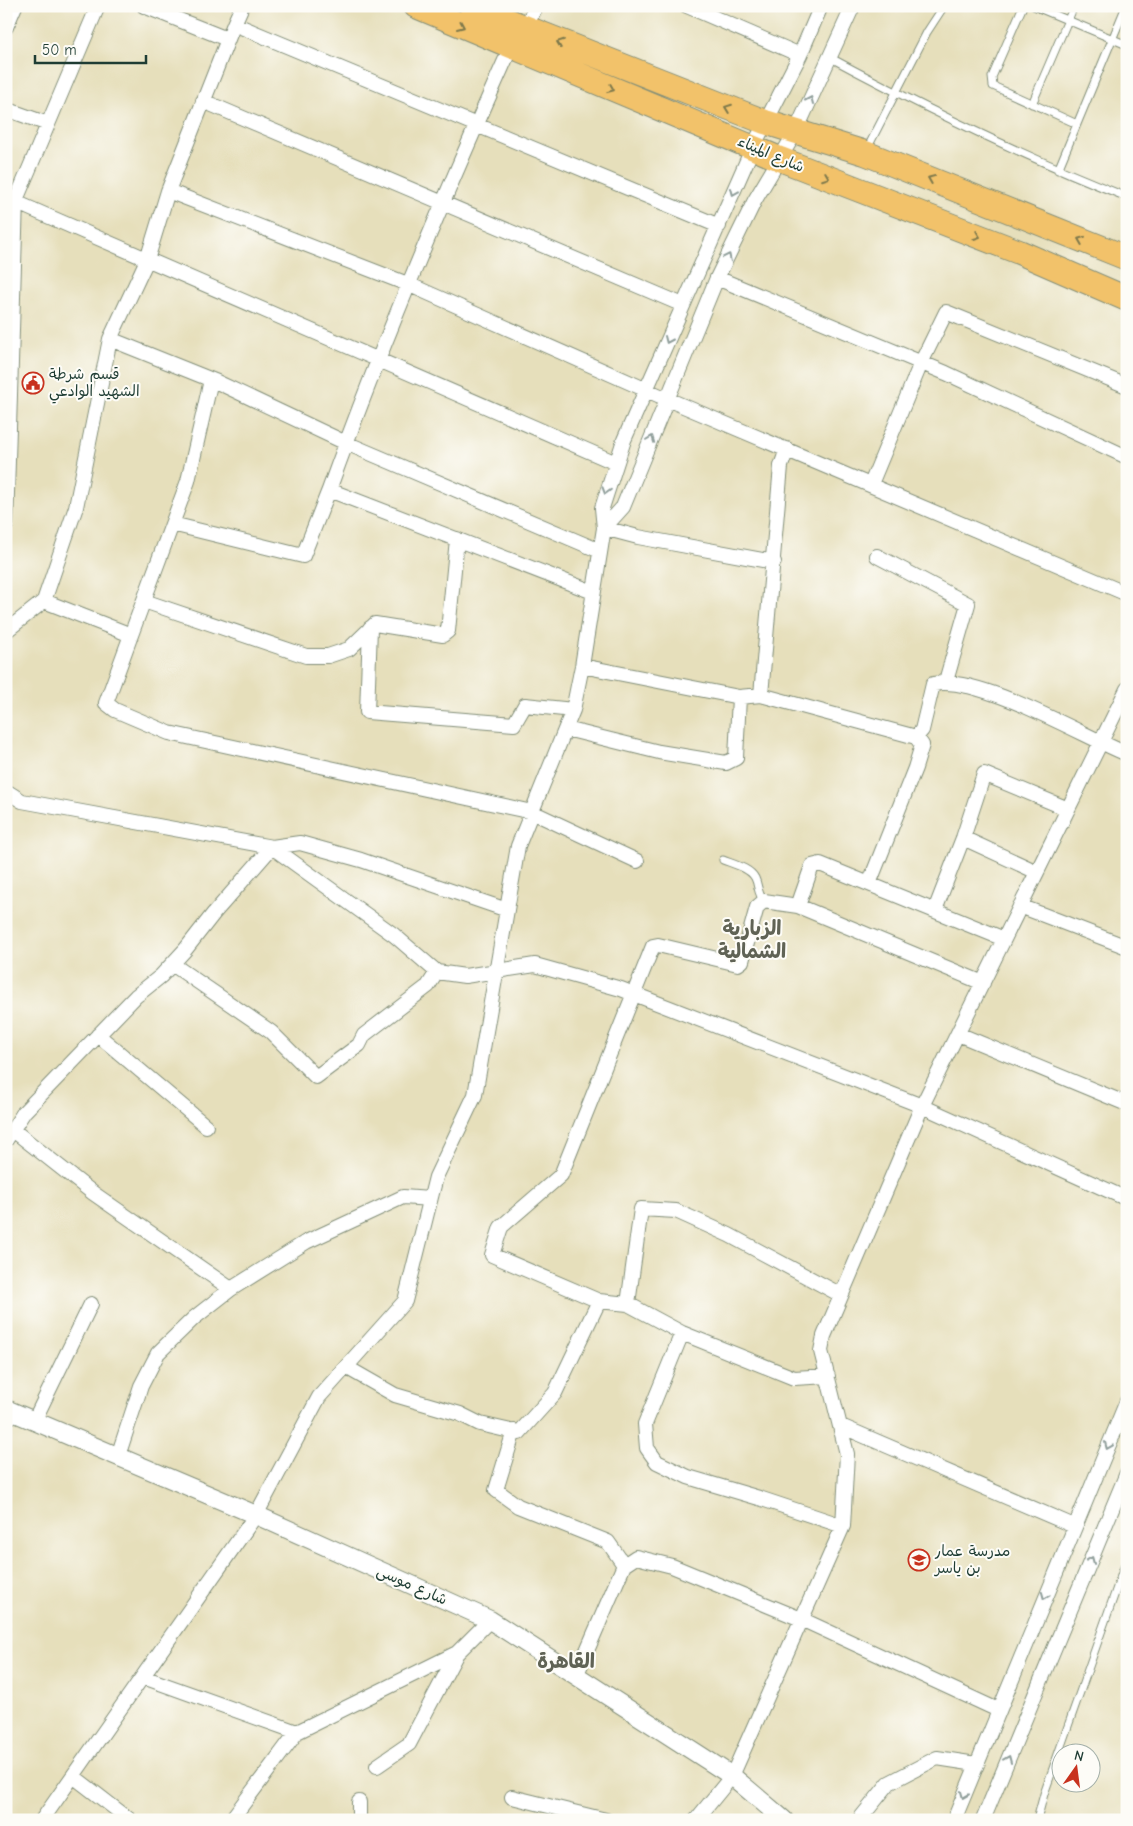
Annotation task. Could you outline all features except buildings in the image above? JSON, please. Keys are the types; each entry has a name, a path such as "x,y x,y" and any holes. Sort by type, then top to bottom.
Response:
{"highway":[{"name":"شارع الميناء","path":"416,6 518,38 795,133 865,153 1127,258"},
{"name":"شارع الميناء","path":"471,6 518,38 753,147 1019,252 1127,299"}],"street":[{"path":"6,27 15,6"},
{"path":"6,526 11,199 48,124 98,6"},
{"path":"144,6 227,39"},
{"path":"6,631 44,601 76,508 110,339 147,260 168,191 227,39 242,6"},
{"path":"172,524 303,556 378,361 476,124 518,38 536,6"},
{"path":"687,6 800,55"},
{"path":"42,1820 256,1515 319,1397 405,1301 436,1177 475,1095 518,846 573,710 604,528 602,508 616,463 753,147 800,55 821,6"},
{"path":"604,528 623,507 717,278 755,200 795,133 853,6"},
{"path":"234,24 719,226"},
{"path":"203,101 683,305"},
{"path":"6,109 48,124"},
{"path":"168,191 410,285 667,399 1127,594"},
{"path":"11,199 378,361 616,463"},
{"path":"717,278 921,363 1127,457"},
{"path":"871,484 921,363 946,312 1127,386"},
{"path":"110,339 211,380 346,443 600,551"},
{"path":"211,380 188,481 106,703 115,710 170,733 532,812 637,861"},
{"path":"761,695 781,466 787,449"},
{"path":"329,490 593,592"},
{"path":"604,528 638,537 774,562"},
{"path":"144,601 306,656 328,656 349,649 375,624 443,635 448,631 458,539"},
{"path":"877,556 968,604 946,681"},
{"path":"44,601 131,634"},
{"path":"370,628 367,712 514,724 525,705 573,710"},
{"path":"582,666 739,697 761,695 916,738 922,745 915,768 869,884"},
{"path":"916,738 922,730 932,684 946,681 1003,696 1127,754"},
{"path":"696,1820 732,1776 843,1526 847,1454 821,1351 824,1336 922,1106 1127,689"},
{"path":"566,729 658,752 726,763 736,758 739,697"},
{"path":"935,910 963,838 984,774 1068,809"},
{"path":"6,791 22,801 272,847 300,842 361,860 507,910"},
{"path":"963,838 1037,872"},
{"path":"231,1289 9,1135 24,1112 98,1035 172,964 272,847"},
{"path":"272,847 394,935 437,972 466,976 535,965 621,989 922,1106 1127,1199"},
{"path":"798,906 812,866 820,864 1004,939"},
{"path":"828,1376 794,1378 682,1333 628,1304 599,1301 492,1255 501,1226 560,1175 653,946 658,945 738,964 742,962 757,907 764,901 798,906 983,983"},
{"path":"1020,906 1127,948"},
{"path":"172,964 271,1032 316,1077 359,1045 364,1036 428,986 437,972"},
{"path":"958,1034 1127,1104"},
{"path":"98,1035 206,1126"},
{"path":"118,1456 141,1386 158,1353 194,1318 231,1289 306,1242 403,1197 430,1199"},
{"path":"628,1304 641,1209 676,1211 729,1235 841,1294"},
{"path":"346,1367 396,1395 460,1414 480,1424 519,1433 555,1393 599,1301"},
{"path":"34,1421 91,1304"},
{"path":"682,1333 645,1424 647,1448 657,1462 688,1478 758,1498 843,1526"},
{"path":"954,1820 1127,1401"},
{"name":"شارع موسى","path":"6,1409 256,1515 490,1620 732,1776 784,1820"},
{"path":"841,1426 1074,1526"},
{"path":"514,1432 496,1490 518,1506 608,1542 624,1565"},
{"path":"983,1820 1127,1473"},
{"path":"576,1676 624,1565 636,1557 672,1566 801,1619 998,1710"},
{"path":"377,1766 409,1744 457,1653 490,1620"},
{"path":"231,1820 297,1732 457,1653"},
{"path":"143,1677 297,1732"},
{"path":"860,1820 889,1783 937,1758 976,1764"},
{"path":"73,1776 130,1820"},
{"path":"512,1798 606,1820"},
{"path":"359,1802 359,1820"}],"lane":[{"path":"865,153 927,32 944,6"},
{"path":"1023,6 992,77 993,86 1077,124"},
{"path":"1034,6 1127,45"},
{"path":"1032,104 1074,6"},
{"path":"1058,170 1126,6"},
{"path":"829,57 896,93 1058,170 1127,197"},
{"path":"723,860 750,872 755,878 759,895 764,901"},
{"path":"1037,1820 1044,1794 1127,1559"}],"place":[{"name":"قسم شرطة الشهيد الوادعي","path":"33,383"},
{"name":"مدرسة عمار بن ياسر","path":"919,1560"}],"district":[{"name":"الزبارية الشمالية","path":"752,940"},
{"name":"القاهرة","path":"566,1661"}]}
